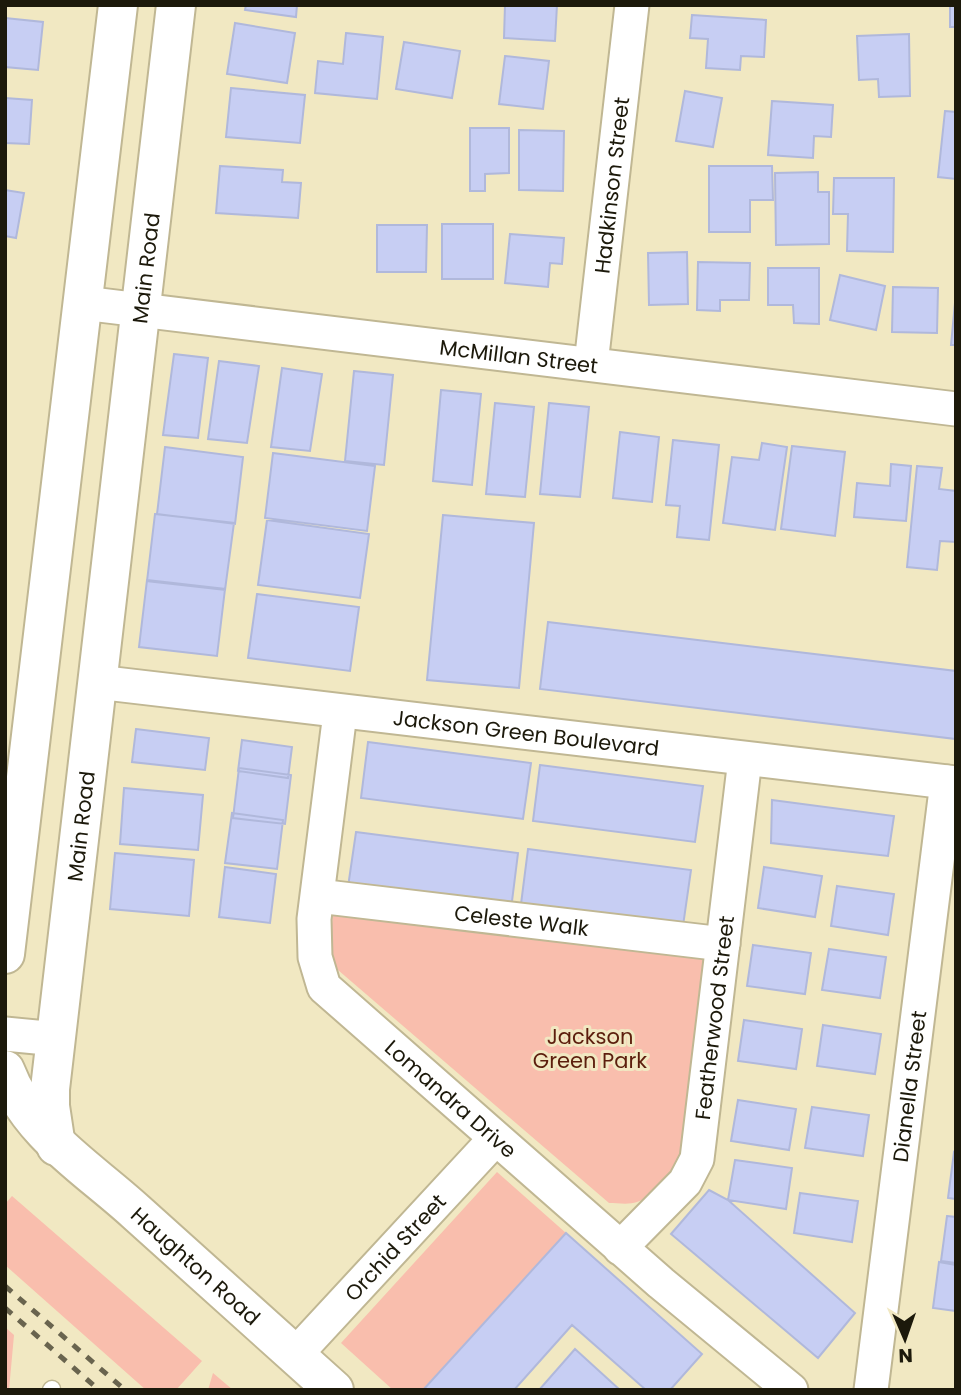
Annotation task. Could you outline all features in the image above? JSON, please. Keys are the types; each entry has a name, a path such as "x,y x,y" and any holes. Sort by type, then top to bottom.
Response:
{"main road":[{"path":"5,954 118,5"},
{"name":"Main Road","path":"57,1039 176,5"},
{"path":"57,524 114,530"},
{"path":"56,1146 50,1106 57,1039"},
{"name":"Haughton Road","path":"5,1070 24,1108 56,1146 111,1189 334,1390"}],"street":[{"name":"Hadkinson Street","path":"591,364 632,5"},
{"name":"McMillan Street","path":"83,303 956,409"},
{"name":"Jackson Green Boulevard","path":"97,682 340,713 388,716 952,783"},
{"name":"Lomandra Drive","path":"340,713 318,895 315,957 324,987 620,1248 791,1390"},
{"name":"Featherwood Street","path":"620,1248 685,1182 697,1158 745,759"},
{"name":"Dianella Street","path":"872,1390 952,783"},
{"name":"Celeste Walk","path":"318,895 723,944"},
{"path":"5,1034 57,1039"},
{"name":"Orchid Street","path":"295,1355 495,1139"}],"green space":[{"name":"Jackson Green Park","path":"333,909 708,955 686,1144 668,1179 654,1193 637,1202 609,1203 338,970 330,955"},
{"path":"497,1172 566,1233 423,1390 393,1390 341,1343"},
{"path":"12,1196 202,1361 176,1390 146,1390 5,1265 5,1204"},
{"path":"5,1327 14,1335 9,1390 5,1390"},
{"path":"213,1373 233,1390 208,1390"}],"building":[{"path":"246,5 297,5 296,17 245,10"},
{"path":"505,5 557,5 555,41 504,38"},
{"path":"950,5 956,5 956,27 950,27"},
{"path":"692,15 766,20 764,57 741,56 740,70 706,68 708,39 690,38"},
{"path":"5,18 43,22 38,70 5,67"},
{"path":"235,23 295,33 287,83 227,74"},
{"path":"346,33 383,37 377,99 315,93 318,61 343,64"},
{"path":"909,34 910,96 879,97 878,79 859,80 857,36"},
{"path":"404,42 460,51 452,98 396,89"},
{"path":"505,56 549,61 543,109 499,104"},
{"path":"231,88 305,95 300,143 226,137"},
{"path":"685,91 722,98 713,147 676,141"},
{"path":"5,98 32,100 29,144 5,143"},
{"path":"772,101 833,105 831,137 814,136 813,158 768,155"},
{"path":"945,111 956,112 956,179 938,177"},
{"path":"470,128 509,128 509,173 485,174 485,191 470,191"},
{"path":"519,130 564,131 563,191 519,190"},
{"path":"220,166 283,170 282,182 301,183 298,218 216,213"},
{"path":"709,166 772,166 773,200 750,200 750,232 709,232"},
{"path":"818,172 818,192 829,192 829,244 776,245 775,173"},
{"path":"834,178 894,178 893,252 847,251 848,214 833,214"},
{"path":"5,190 24,193 16,238 5,236"},
{"path":"442,224 493,224 493,279 442,279"},
{"path":"377,225 427,225 426,272 377,272"},
{"path":"510,234 564,238 562,264 550,263 548,287 505,283"},
{"path":"687,252 688,304 649,305 648,253"},
{"path":"698,262 750,263 749,300 720,300 720,311 697,310"},
{"path":"768,268 819,268 819,324 794,323 793,305 768,305"},
{"path":"840,275 885,286 876,330 830,320"},
{"path":"893,287 938,288 937,333 892,332"},
{"path":"956,292 956,345 951,345"},
{"path":"174,354 208,358 198,438 163,435"},
{"path":"219,361 259,366 247,443 208,439"},
{"path":"282,368 322,374 310,451 271,447"},
{"path":"354,371 393,375 384,465 345,461"},
{"path":"441,390 481,394 472,485 433,481"},
{"path":"495,403 534,407 525,497 486,494"},
{"path":"549,403 589,407 580,497 540,494"},
{"path":"620,432 659,437 652,502 613,498"},
{"path":"673,440 719,445 709,540 677,537 680,506 666,505"},
{"path":"762,443 787,447 775,530 723,523 732,457 759,460"},
{"path":"792,446 845,452 835,536 781,529"},
{"path":"165,447 243,457 235,524 157,514"},
{"path":"273,453 375,466 367,531 265,518"},
{"path":"891,464 911,466 906,521 854,517 857,483 890,486"},
{"path":"917,466 942,468 939,489 956,491 956,542 940,541 937,570 907,567"},
{"path":"155,514 234,523 225,590 147,581"},
{"path":"443,515 534,523 519,688 427,680"},
{"path":"267,520 369,534 360,598 258,585"},
{"path":"147,580 225,589 217,656 139,647"},
{"path":"257,594 359,607 350,671 248,658"},
{"path":"548,622 956,671 956,739 540,689"},
{"path":"136,729 209,738 205,770 132,762"},
{"path":"242,740 292,747 288,778 238,771"},
{"path":"368,742 531,763 523,819 361,798"},
{"path":"540,765 703,786 695,842 533,821"},
{"path":"239,768 291,775 285,824 233,818"},
{"path":"124,788 203,795 198,850 120,844"},
{"path":"772,800 894,816 888,856 771,843"},
{"path":"232,813 283,820 277,869 225,863"},
{"path":"356,832 518,853 511,909 348,887"},
{"path":"528,849 691,870 683,926 521,904"},
{"path":"115,853 194,860 189,916 110,909"},
{"path":"225,867 276,874 270,923 219,917"},
{"path":"764,867 822,876 815,917 758,908"},
{"path":"837,886 894,894 888,935 831,926"},
{"path":"753,945 811,953 805,994 747,986"},
{"path":"829,949 886,957 880,998 822,990"},
{"path":"744,1020 802,1029 796,1069 738,1061"},
{"path":"823,1025 881,1034 875,1074 817,1066"},
{"path":"738,1100 796,1109 789,1150 731,1141"},
{"path":"812,1107 869,1115 863,1156 805,1148"},
{"path":"954,1152 956,1153 956,1199 948,1198"},
{"path":"735,1160 792,1168 786,1209 728,1200"},
{"path":"709,1190 728,1200 855,1313 818,1358 671,1234"},
{"path":"800,1193 858,1201 852,1242 794,1233"},
{"path":"947,1216 956,1217 956,1263 941,1261"},
{"path":"566,1233 702,1354 670,1390 646,1390 572,1325 514,1390 423,1390"},
{"path":"939,1262 956,1265 956,1311 933,1308"},
{"path":"575,1349 620,1390 539,1390"}],"railway":[{"path":"5,1286 125,1390"},
{"path":"5,1308 99,1390"}]}
